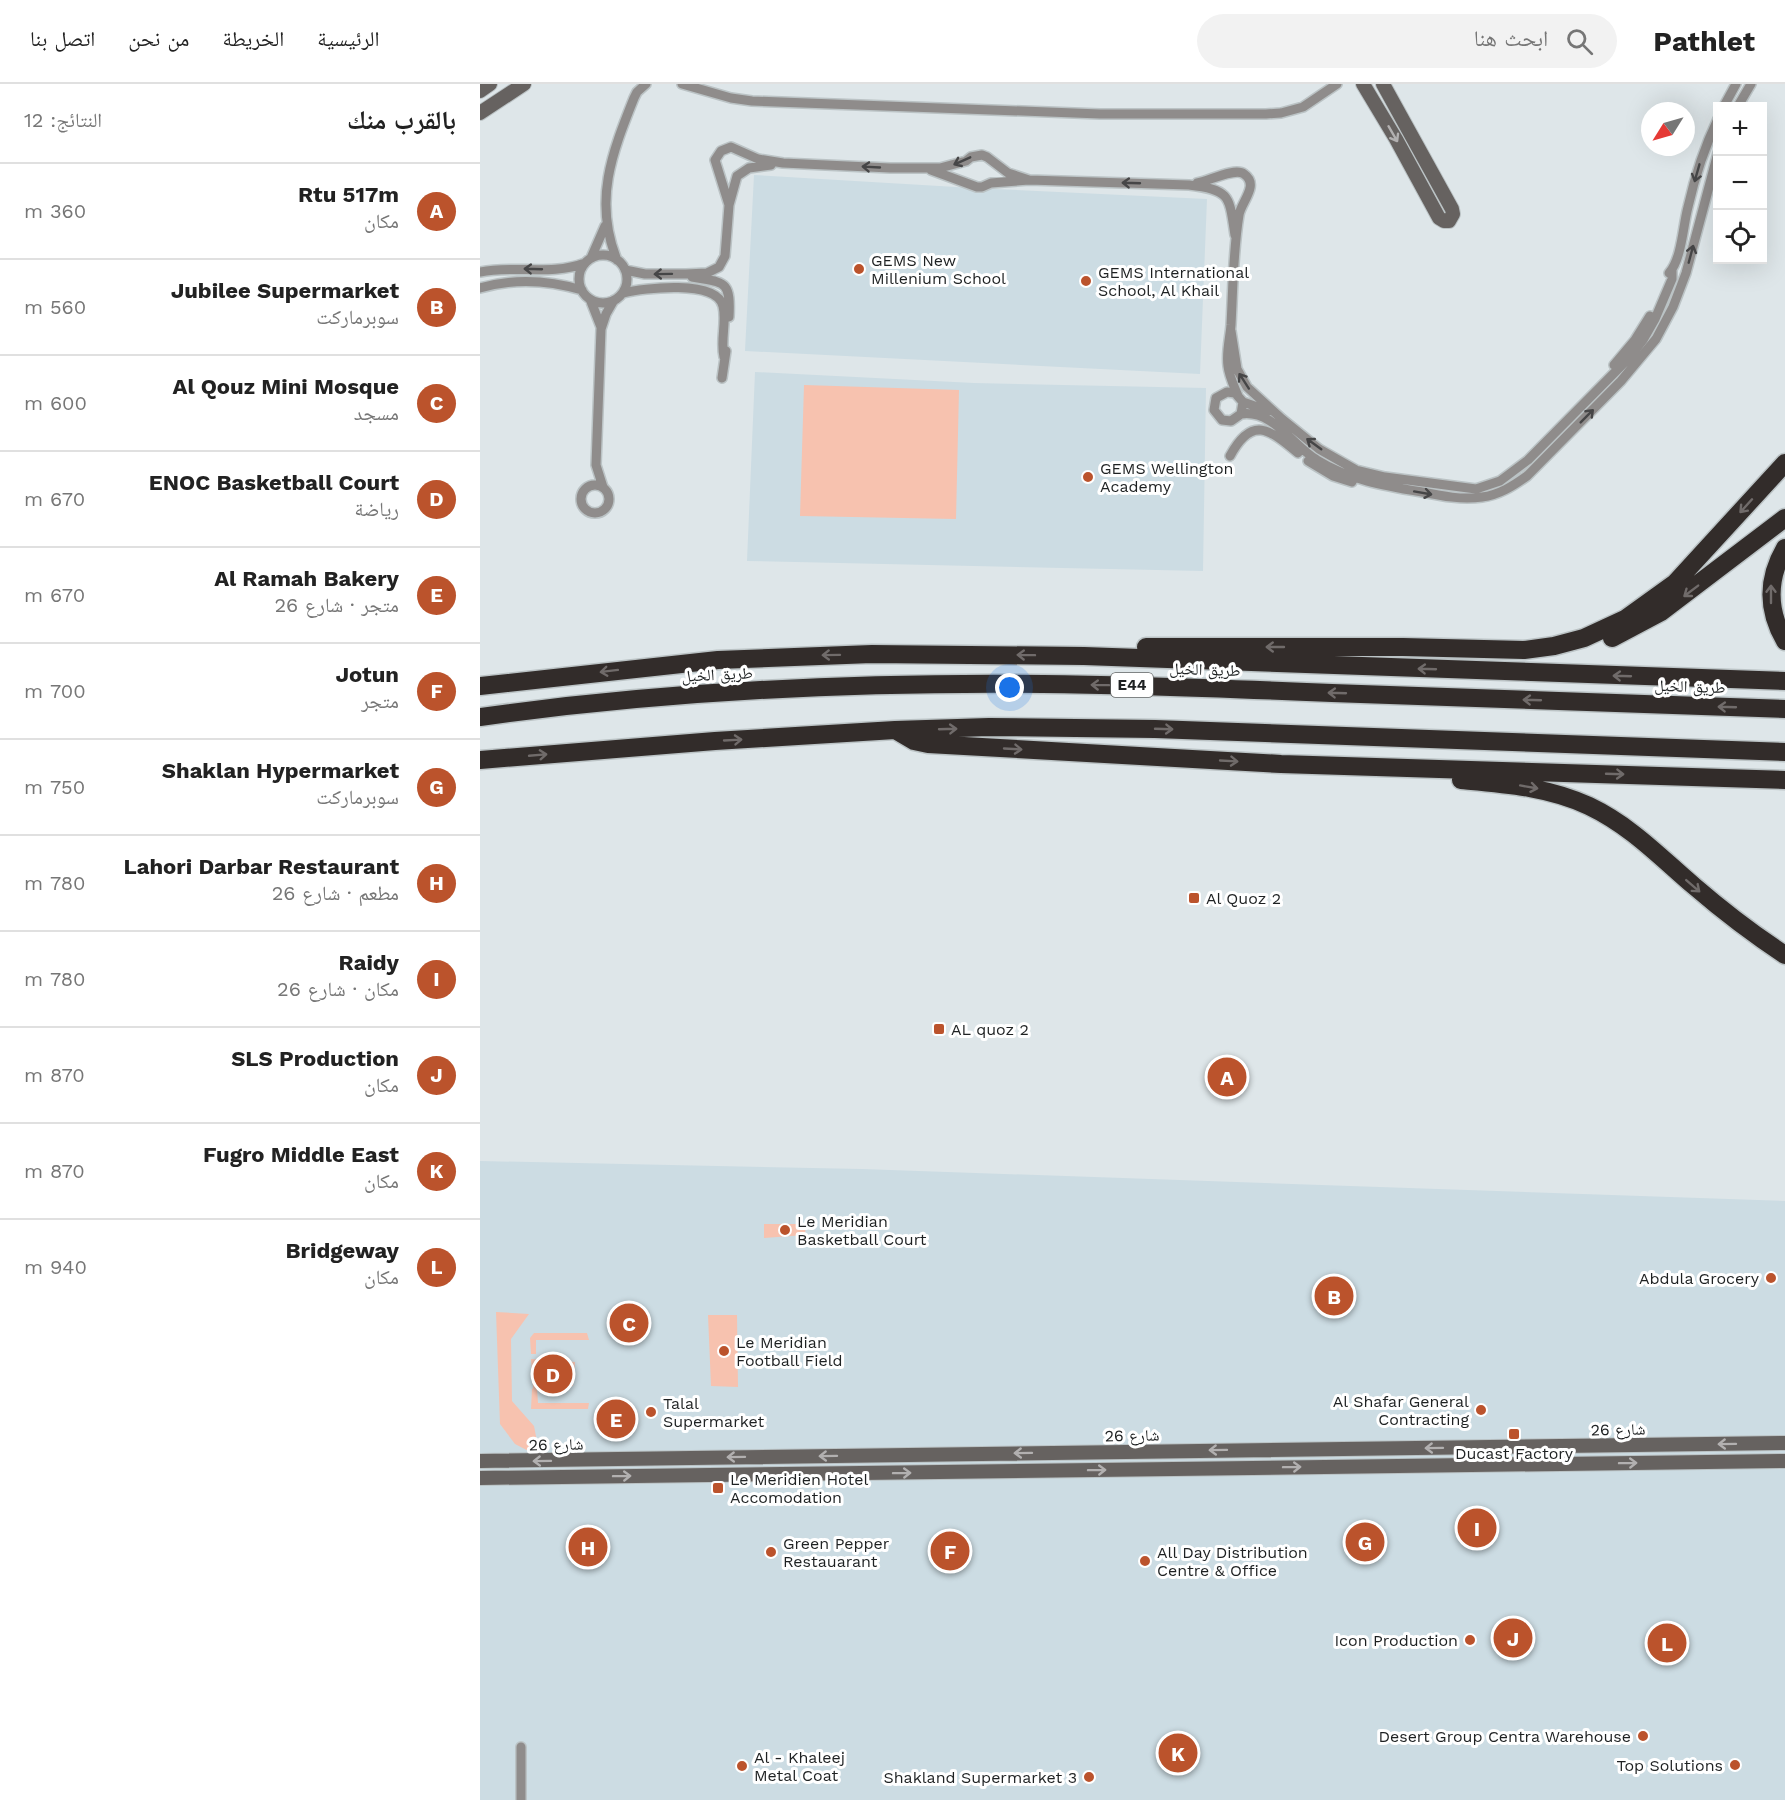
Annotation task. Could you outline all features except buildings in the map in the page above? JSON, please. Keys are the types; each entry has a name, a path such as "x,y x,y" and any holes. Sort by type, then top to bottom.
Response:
{"highway":[{"path":"1084,656 1099,648 1116,646 1403,647 1524,650 1554,646 1584,638 1625,619 1675,583 1785,463"},
{"path":"1584,638 1607,640 1643,623 1679,600 1785,518"},
{"path":"1785,548 1774,570 1770,594 1774,617 1785,641"},
{"path":"480,686 668,664 769,657 872,654 1084,656 1785,681"},
{"name":"طريق الخيل","path":"480,717 622,699 716,693 904,685 1008,684 1126,685 1785,709"},
{"path":"480,760 715,741 895,730 1025,727 1144,729 1785,752"},
{"path":"895,730 914,741 928,744 1281,764 1785,780"},
{"path":"1368,765 1389,774 1533,788 1565,796 1588,805 1630,830 1706,896 1785,955"}],"street":[{"path":"480,91 490,84"},
{"path":"480,113 524,84"},
{"path":"623,293 627,281 625,270 617,260 606,224 607,190 612,155 634,98 646,84"},
{"path":"682,84 731,98 752,101 1172,115 1281,113 1309,104 1337,84"},
{"path":"1362,85 1396,139 1439,218 1449,221 1453,217 1452,209 1383,84"},
{"path":"1726,102 1736,84"},
{"path":"1740,102 1751,84"},
{"path":"1231,331 1234,357 1241,379 1255,395 1319,449 1350,465 1466,483 1481,482 1495,476 1531,450 1622,356 1649,317 1672,270 1703,150 1713,129"},
{"path":"729,205 716,166 717,155 731,147 749,156 783,163 929,169 959,164 976,155 982,155 1008,173 1029,180"},
{"path":"1282,418 1240,399 1231,392 1223,393 1214,402 1214,410 1219,417 1227,421 1235,420 1241,414 1256,414 1269,420 1317,460 1337,471 1366,481 1452,498 1468,499 1500,493 1527,476 1621,381 1656,339 1673,307 1686,273 1717,156"},
{"path":"625,270 645,274 711,272 722,264 725,256 729,205 737,176 754,167 783,163"},
{"path":"929,169 977,187 991,183 1029,180 1189,185 1214,189 1226,195 1236,235"},
{"path":"1189,185 1236,171 1248,178 1251,188 1241,209 1236,235 1227,362 1230,377 1240,399 1241,414"},
{"path":"601,329 590,299 582,290 579,279 606,224"},
{"path":"480,272 505,268 558,270 607,256 617,260"},
{"path":"686,274 693,278 719,281 729,293 727,346 722,378"},
{"path":"480,288 510,282 536,281 582,290"},
{"path":"596,465 581,494 581,505 586,510 597,513 606,508 609,501 596,465 601,329 614,300 623,293 657,287 704,290 713,293 720,299 723,308 724,357"},
{"path":"590,299 602,303 614,300"},
{"path":"1230,456 1238,440 1244,435 1264,430 1277,436 1304,458 1332,476 1361,483 1366,481"},
{"path":"585,488 594,484 603,487"},
{"name":"شارع 26","path":"480,1461 1785,1443"},
{"path":"1057,1471 1063,1462 1062,1452"},
{"name":"شارع 26","path":"480,1478 1785,1461"},
{"path":"521,1747 521,1800"}],"shaded area":[{"path":"754,175 1207,199 1200,374 745,351"},
{"path":"755,372 974,383 1206,388 1203,571 747,561"},
{"path":"804,385 959,390 956,519 800,516"},
{"path":"480,1161 862,1169 1785,1201 1785,1800 480,1800"},
{"name":"Le Meridian Basketball Court","path":"764,1224 806,1224 805,1235 764,1238"},
{"path":"496,1312 529,1314 511,1339 512,1401 534,1426 540,1457 515,1444 500,1424"},
{"name":"Le Meridian Football Field","path":"708,1315 737,1315 738,1387 711,1386"},
{"path":"534,1333 587,1333 589,1340 536,1340 536,1354 531,1354 530,1338"},
{"path":"531,1359 575,1362 573,1386 537,1388 538,1403 589,1403 588,1409 531,1409 533,1388"}],"place":[{"name":"GEMS New Millenium School","path":"859,269"},
{"name":"GEMS International School, Al Khail","path":"1086,281"},
{"name":"GEMS Wellington Academy","path":"1088,477"},
{"name":"Al Quoz 2","path":"1194,898"},
{"name":"AL quoz 2","path":"939,1029"},
{"name":"Rtu 517m","path":"1227,1077"},
{"name":"Le Meridian Basketball Court","path":"785,1230"},
{"name":"Abdula Grocery","path":"1771,1278"},
{"name":"Jubilee Supermarket","path":"1334,1296"},
{"name":"Al Qouz Mini Mosque","path":"629,1323"},
{"name":"Le Meridian Football Field","path":"724,1351"},
{"name":"ENOC Basketball Court","path":"553,1374"},
{"name":"Al Shafar General Contracting","path":"1481,1410"},
{"name":"Talal Supermarket","path":"651,1412"},
{"name":"Al Ramah Bakery","path":"616,1419"},
{"name":"Ducast Factory","path":"1514,1434"},
{"name":"Le Meridien Hotel Accomodation","path":"718,1488"},
{"name":"Raidy","path":"1477,1528"},
{"name":"Shaklan Hypermarket","path":"1365,1542"},
{"name":"Lahori Darbar Restaurant","path":"588,1547"},
{"name":"Jotun","path":"950,1551"},
{"name":"Green Pepper Restauarant","path":"771,1552"},
{"name":"All Day Distribution Centre & Office","path":"1145,1561"},
{"name":"SLS Production","path":"1513,1638"},
{"name":"Icon Production","path":"1470,1640"},
{"name":"Bridgeway","path":"1667,1643"},
{"name":"Desert Group Centra Warehouse","path":"1643,1736"},
{"name":"Fugro Middle East","path":"1178,1753"},
{"name":"Top Solutions","path":"1735,1765"},
{"name":"Al - Khaleej Metal Coat","path":"742,1766"},
{"name":"Shakland Supermarket 3","path":"1089,1777"}]}
